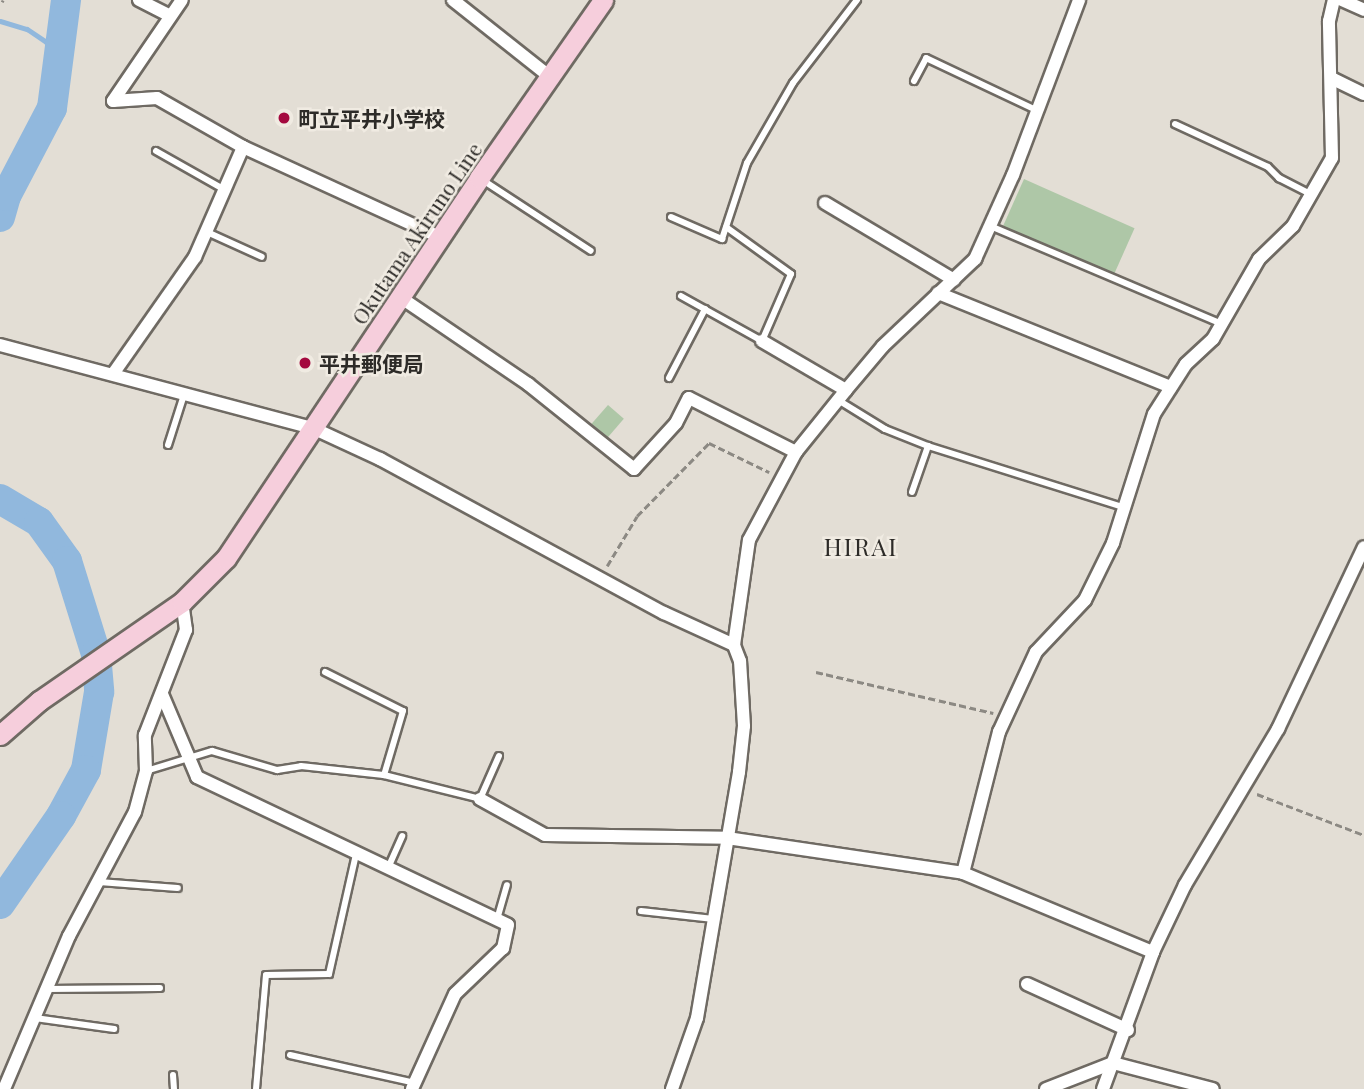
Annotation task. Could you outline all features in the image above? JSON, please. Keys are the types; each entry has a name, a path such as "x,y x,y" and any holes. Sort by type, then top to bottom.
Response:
{"main road":[{"name":"Okutama Akiruno Line","path":"0,735 50,694 182,602 247,531 598,2"}],"street":[{"path":"139,0 169,15"},
{"path":"182,0 169,15 113,101 157,98 243,146 440,237"},
{"path":"453,0 550,77"},
{"path":"963,873 999,732 1036,652 1084,600 1113,543 1154,414 1171,387 1223,324 1259,259 1293,226 1313,195 1334,150 1329,20 1334,0"},
{"path":"1342,0 1364,10"},
{"path":"672,1089 697,1018 744,726 740,661 734,645 749,540 796,452 842,395 938,293 975,259 1036,110 1074,1"},
{"path":"1333,79 1364,94"},
{"path":"113,374 141,330 158,314 207,232 243,146"},
{"path":"825,203 954,279"},
{"path":"938,293 1171,387"},
{"path":"400,298 528,384 634,469 676,423 689,398 796,452"},
{"path":"762,341 842,395"},
{"path":"0,345 314,429 380,459 600,578 734,645"},
{"path":"1103,1089 1128,1030 1153,952 1185,885 1244,789 1364,547"},
{"path":"4,1089 33,1018 97,882 135,812 146,771 145,735 186,630 182,602"},
{"path":"162,694 197,777 356,854 498,916 508,925 508,940 455,994 413,1086"},
{"path":"480,799 545,835 727,838 963,873 1153,952"},
{"path":"1027,984 1128,1030"},
{"path":"1046,1089 1113,1063 1213,1089"}],"lane":[{"path":"671,216 722,240 747,163 793,83 857,0"},
{"path":"914,81 926,58 1036,110"},
{"path":"1175,124 1268,167 1279,178 1313,195"},
{"path":"156,151 225,190"},
{"path":"479,178 591,251"},
{"path":"990,226 1223,324"},
{"path":"681,296 762,341 791,274 726,227"},
{"path":"207,232 262,257"},
{"path":"669,378 705,310"},
{"path":"169,445 185,393"},
{"path":"842,395 886,429 928,446 1123,507"},
{"path":"912,492 928,446"},
{"path":"325,672 403,711 384,775"},
{"path":"146,771 189,755 212,751 277,770 301,766 384,775 480,799 499,756"},
{"path":"388,868 402,836"},
{"path":"256,1089 267,975 329,974 356,854"},
{"path":"97,882 178,888"},
{"path":"498,916 506,885"},
{"path":"641,911 714,919"},
{"path":"47,989 160,988"},
{"path":"33,1018 114,1029"},
{"path":"289,1055 413,1086"},
{"path":"173,1075 174,1089"}],"path":[{"path":"600,578 637,516 709,443 782,477"},
{"path":"816,672 1001,715"},
{"path":"1244,789 1364,835"}],"green space":[{"path":"1024,179 1135,228 1113,276 1003,227"},
{"path":"608,405 624,419 607,438 592,424"}],"waterway":[{"path":"0,217 6,196 52,108 66,0"},
{"path":"0,21 27,29 46,42 64,36"},
{"path":"0,499 39,522 67,561 96,654 99,692 86,770 61,816 0,904"}],"place":[{"name":"町立平井小学校","path":"284,118"},
{"name":"平井郵便局","path":"305,363"}],"district":[{"name":"HIRAI","path":"861,547"}]}
